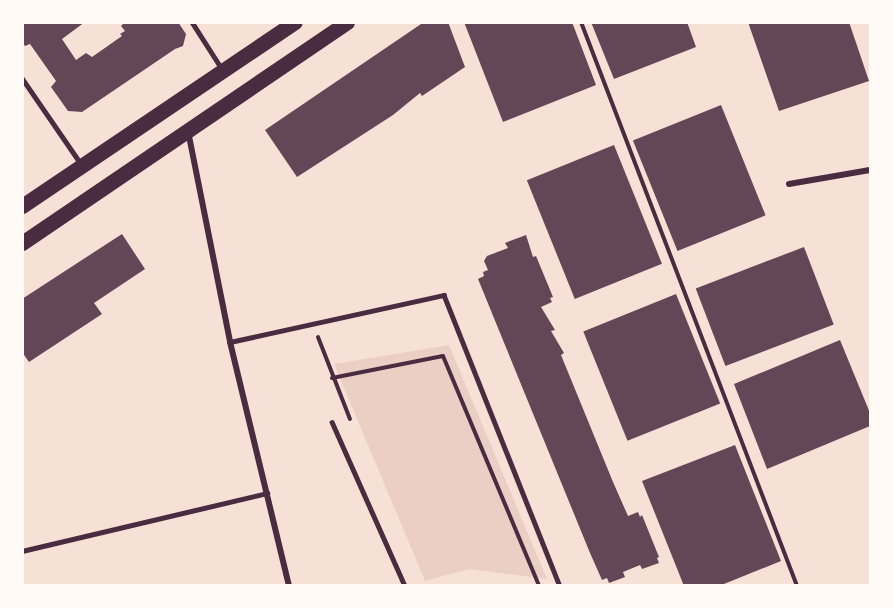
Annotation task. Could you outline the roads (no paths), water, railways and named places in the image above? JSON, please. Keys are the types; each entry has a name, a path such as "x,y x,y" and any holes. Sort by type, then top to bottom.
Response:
{"main road":[{"path":"22,206 295,22"},
{"path":"22,243 347,22"}],"street":[{"path":"188,130 230,342 289,585"},
{"path":"789,184 870,170"}],"lane":[{"path":"192,22 224,71"},
{"path":"22,78 83,166"},
{"path":"230,342 444,295 561,585"},
{"path":"332,422 405,585"},
{"path":"22,551 267,493"}]}
